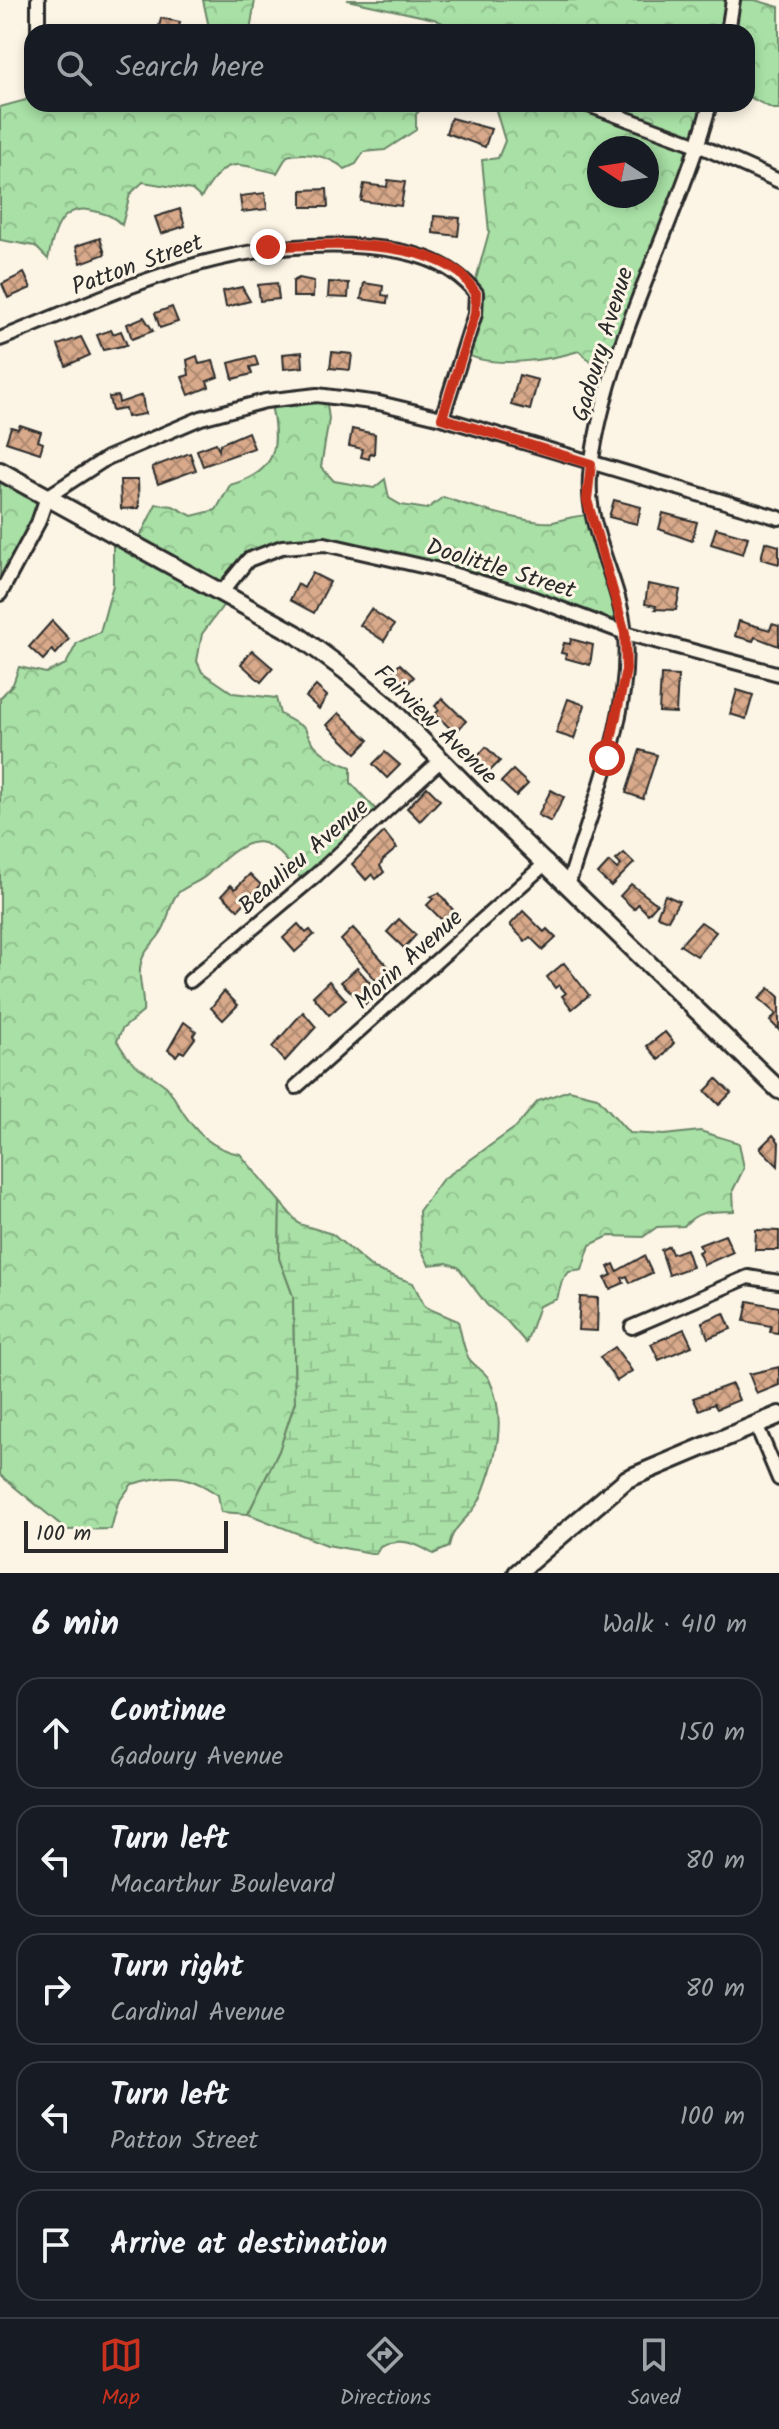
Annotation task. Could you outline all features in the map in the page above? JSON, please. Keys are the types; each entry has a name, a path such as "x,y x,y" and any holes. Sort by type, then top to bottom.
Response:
{"main road":[{"name":"Fairview Avenue","path":"0,471 296,634 346,671 388,706 779,1090"},
{"path":"517,1573 627,1479 779,1415"}],"street":[{"path":"38,0 38,24"},
{"path":"729,24 733,0"},
{"path":"608,112 698,145 779,181"},
{"name":"Gadoury Avenue","path":"569,883 620,710 626,670 625,633 587,500 591,464 626,327 698,145 708,112"},
{"name":"Patton Street","path":"0,339 186,265 268,247 327,244 386,248 435,262 460,273 476,293 475,314 442,418"},
{"path":"0,594 38,523 47,497 121,452 201,418 265,401 317,395 379,403 442,418 779,518"},
{"name":"Doolittle Street","path":"221,593 248,560 282,547 325,544 450,573 527,596 625,633 779,674"},
{"name":"Beaulieu Avenue","path":"190,981 346,849 441,760"},
{"name":"Morin Avenue","path":"296,1087 547,862"},
{"path":"632,1327 748,1277 779,1282"},
{"path":"756,1424 779,1479"}],"green space":[{"path":"203,0 255,0 251,24 208,24"},
{"path":"347,0 755,0 779,7 779,109 755,100 755,24 445,24"},
{"path":"24,101 24,112 418,112 416,130 385,150 364,152 356,164 345,169 310,154 287,156 277,173 232,166 218,175 201,198 192,190 143,182 130,194 122,225 110,216 83,209 66,215 56,230 48,259 35,246 0,240 0,107"},
{"path":"496,112 706,112 618,358 596,366 579,351 520,362 488,361 463,352 473,290 489,232 482,160 498,158 505,141"},
{"path":"326,397 329,419 321,467 334,481 374,488 385,479 389,498 401,505 427,509 443,497 498,514 543,522 590,515 621,629 335,545 250,558 223,590 228,599 202,634 197,661 202,672 233,693 276,698 280,714 305,728 312,742 323,753 351,767 351,783 380,814 303,882 280,853 259,842 237,849 206,876 178,893 162,931 145,953 141,964 143,1012 122,1029 117,1041 134,1064 168,1088 197,1131 220,1148 240,1154 280,1202 279,1258 293,1296 295,1402 279,1451 248,1514 221,1512 218,1495 206,1487 186,1479 167,1477 132,1484 118,1503 111,1529 67,1530 0,1475 0,698 13,684 19,667 46,673 66,664 77,643 100,632 113,585 113,537 137,543 156,504 173,506 192,516 216,510 230,485 258,472 272,454 275,430 270,400"},
{"path":"0,470 45,496 0,587"},
{"path":"569,1090 597,1097 629,1133 664,1135 700,1131 739,1143 744,1168 733,1190 734,1211 706,1212 684,1226 657,1227 643,1237 609,1236 590,1245 582,1270 569,1272 562,1281 557,1299 539,1306 526,1343 507,1321 487,1305 458,1267 447,1263 429,1265 421,1249 419,1211 442,1180 516,1127 538,1101"},
{"path":"280,1202 299,1224 332,1234 374,1269 413,1283 425,1307 458,1321 468,1357 489,1379 498,1409 495,1454 481,1497 454,1532 449,1547 433,1554 414,1544 394,1542 380,1546 376,1554 327,1545 248,1514 279,1451 295,1402 293,1296 279,1258"}],"building":[{"path":"161,18 180,22 180,24 160,24"},
{"path":"451,118 491,129 485,147 446,133"},
{"path":"388,180 405,182 401,206 361,201 364,184 387,187"},
{"path":"327,189 328,207 302,207 302,190"},
{"path":"265,193 267,209 242,212 240,196"},
{"path":"180,209 185,226 161,234 155,217"},
{"path":"434,216 460,218 458,236 433,233"},
{"path":"100,238 105,254 81,263 76,246"},
{"path":"24,273 31,288 8,298 2,284"},
{"path":"299,278 314,281 313,297 293,297 293,281"},
{"path":"329,282 349,283 348,298 328,297"},
{"path":"277,283 279,299 260,301 258,285"},
{"path":"364,283 383,286 382,295 388,296 387,303 361,299"},
{"path":"242,287 250,301 226,307 223,291"},
{"path":"172,307 178,322 160,328 155,313"},
{"path":"144,317 153,331 132,339 127,324"},
{"path":"111,330 113,334 121,331 127,345 103,350 97,335"},
{"path":"81,337 90,355 66,366 58,345"},
{"path":"302,352 303,367 284,369 283,354"},
{"path":"332,352 352,354 350,370 330,368"},
{"path":"197,356 199,364 213,361 218,377 207,381 209,387 189,395 182,377 189,375 187,360"},
{"path":"255,356 258,365 250,367 252,374 233,379 229,363"},
{"path":"519,375 538,380 530,410 511,405"},
{"path":"142,395 145,414 127,417 125,409 112,411 109,397 118,396 119,403"},
{"path":"20,425 41,432 38,441 43,443 40,453 6,442 11,427 18,429"},
{"path":"352,429 375,434 374,454 370,453 369,459 361,457 363,449 349,446"},
{"path":"248,432 254,448 203,466 197,450 216,443 219,450 220,444"},
{"path":"190,453 196,470 158,484 152,467"},
{"path":"120,480 138,480 139,508 121,509"},
{"path":"614,500 641,507 637,524 609,517"},
{"path":"663,513 697,522 692,541 659,529"},
{"path":"716,528 748,537 743,554 711,544"},
{"path":"765,542 779,546 779,564 761,559"},
{"path":"312,573 330,582 314,613 290,600 298,584 304,588"},
{"path":"648,584 680,590 676,610 655,609 656,606 645,604"},
{"path":"371,609 394,625 384,641 360,625"},
{"path":"52,621 69,639 56,654 52,650 43,660 29,647"},
{"path":"739,621 770,630 772,624 779,626 779,646 755,637 753,641 735,636"},
{"path":"571,639 593,645 590,665 565,658 566,654 561,653 564,643 570,644"},
{"path":"252,650 273,668 261,682 241,664"},
{"path":"400,664 414,677 402,689 388,676"},
{"path":"661,675 678,676 676,713 659,712"},
{"path":"316,686 327,696 319,709 306,697"},
{"path":"737,690 753,695 746,719 730,714"},
{"path":"442,698 466,721 455,733 435,714 439,710 435,706"},
{"path":"568,699 585,705 574,739 556,733"},
{"path":"339,713 369,740 356,753 327,725"},
{"path":"486,747 500,761 488,773 475,759"},
{"path":"640,750 657,755 643,799 626,793"},
{"path":"385,752 400,765 387,778 373,764"},
{"path":"513,770 528,784 516,796 501,782"},
{"path":"427,787 440,800 420,821 407,808"},
{"path":"551,790 564,797 551,822 538,815"},
{"path":"384,832 397,848 383,860 380,866 384,872 376,879 372,874 366,880 352,864"},
{"path":"624,853 634,863 611,886 598,874 609,862 617,869 621,865 616,860"},
{"path":"250,874 261,885 238,910 222,895 231,885 235,889"},
{"path":"631,884 657,904 648,914 638,904 634,909 620,896"},
{"path":"439,893 454,911 443,921 427,905 433,899 430,897"},
{"path":"665,895 679,901 668,920 657,916"},
{"path":"523,911 544,932 547,929 556,938 543,950 530,937 525,941 510,925"},
{"path":"399,919 416,935 404,948 387,932"},
{"path":"701,922 716,932 697,956 680,945"},
{"path":"298,924 306,933 310,930 314,935 295,952 283,938"},
{"path":"353,928 396,975 382,987 341,940"},
{"path":"564,963 589,995 572,1009 562,996 566,993 559,985 555,988 547,977"},
{"path":"357,968 378,992 364,1005 341,982"},
{"path":"329,981 346,1000 329,1015 313,996"},
{"path":"769,988 779,997 779,1030 770,1021 776,1014 759,999"},
{"path":"224,991 238,1005 223,1020 211,1008"},
{"path":"303,1012 316,1027 285,1061 272,1047"},
{"path":"184,1022 196,1031 195,1038 184,1053 180,1051 176,1056 168,1050"},
{"path":"665,1032 674,1043 659,1060 647,1046"},
{"path":"717,1079 731,1093 719,1105 705,1091"},
{"path":"773,1135 779,1142 778,1166 760,1148"},
{"path":"756,1230 779,1231 779,1250 755,1250"},
{"path":"725,1235 733,1252 704,1265 698,1252 702,1250 699,1245"},
{"path":"669,1246 672,1254 686,1249 692,1267 669,1275 661,1250"},
{"path":"644,1256 652,1273 630,1283 627,1276 622,1278 624,1283 610,1289 605,1278 612,1275 608,1267 614,1264 617,1271"},
{"path":"580,1297 598,1298 597,1331 578,1330"},
{"path":"748,1301 779,1307 778,1333 770,1332 771,1326 744,1321"},
{"path":"724,1313 731,1329 708,1338 702,1322"},
{"path":"684,1329 692,1346 659,1360 651,1344"},
{"path":"615,1347 632,1371 617,1381 600,1357"},
{"path":"779,1367 779,1385 757,1394 749,1374"},
{"path":"732,1384 739,1400 717,1409 714,1404 699,1410 693,1398"}],"route":[{"path":"268,247 327,244 386,248 429,259 460,273 476,293 475,314 442,418 591,464 587,500 625,633 626,670 620,710 607,758"}]}
